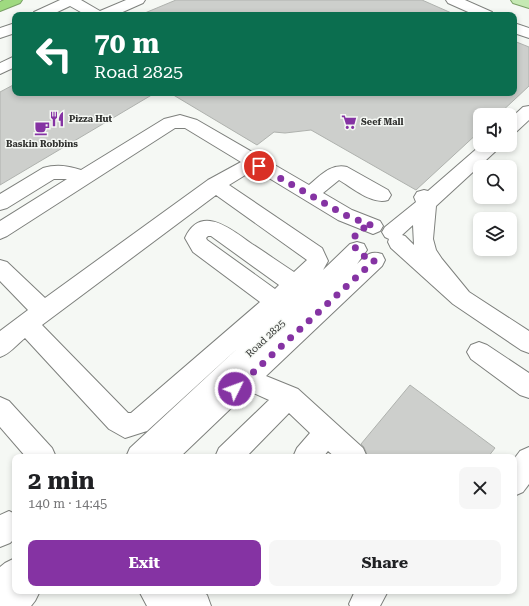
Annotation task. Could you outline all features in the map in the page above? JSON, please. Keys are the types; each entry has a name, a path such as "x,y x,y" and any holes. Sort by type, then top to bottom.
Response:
{"highway":[{"path":"0,7 14,0"}],"main road":[{"path":"518,0 529,4"}],"lane":[{"path":"45,12 71,0 91,12"},
{"path":"111,12 138,0"},
{"path":"453,0 480,12"},
{"path":"0,34 12,28"},
{"path":"517,28 529,34"},
{"path":"0,69 12,63"},
{"path":"517,122 529,111"},
{"path":"0,231 170,123 180,121 191,124 259,166 345,215 388,233 461,298 529,343"},
{"path":"366,255 353,239 360,229 388,233 427,203 484,152"},
{"path":"461,298 442,276 424,244 424,222 427,203 424,198 464,157"},
{"path":"1,342 215,185 238,170 259,166"},
{"path":"0,203 50,173 66,172 83,178"},
{"path":"310,194 334,174 340,172 382,195"},
{"path":"26,324 118,421 125,426 138,423 315,266 318,261 315,254 215,185"},
{"path":"275,301 200,246 195,238 197,234 205,228 216,229 294,284"},
{"name":"Road 2825","path":"366,255 388,259 393,256 396,252 388,233"},
{"name":"Road 2825","path":"163,454 254,372 366,255"},
{"name":"Road 2825","path":"142,454 366,255"},
{"path":"0,268 44,311"},
{"path":"479,352 529,387"},
{"path":"254,372 287,395 351,454"},
{"path":"231,454 287,395"},
{"path":"0,409 40,454"},
{"path":"309,454 328,432"},
{"path":"517,478 529,460"},
{"path":"0,588 12,576"},
{"path":"9,606 22,594"},
{"path":"156,594 166,606"},
{"path":"185,594 196,606"}],"building":[{"path":"176,0 422,0 449,12 147,12"},
{"name":"Seef Mall","path":"517,42 529,47 529,86 505,108 473,108 473,137 416,190 311,130 285,133 274,132 257,145 175,96 517,96"},
{"path":"12,86 12,96 150,96 0,185 0,92"},
{"path":"410,385 495,448 490,454 367,454 361,444"}],"place":[{"name":"Pizza Hut","path":"57,119"},
{"name":"Seef Mall","path":"349,122"},
{"name":"Baskin Robbins","path":"42,128"}],"route":[{"path":"235,389 375,260 362,255 356,250 353,239 360,229 373,226 345,215 259,166"}]}
